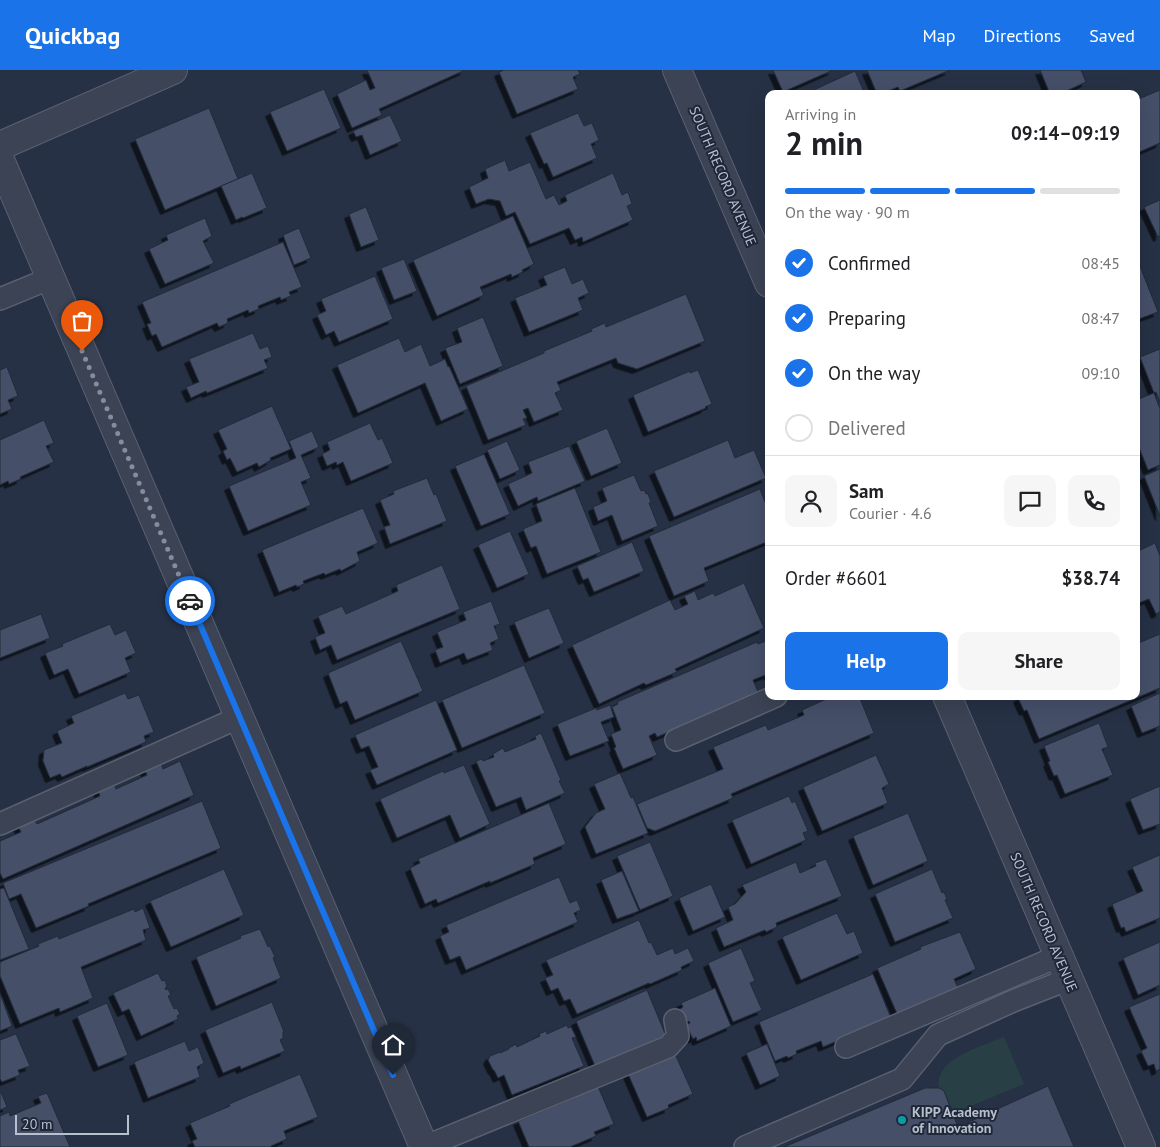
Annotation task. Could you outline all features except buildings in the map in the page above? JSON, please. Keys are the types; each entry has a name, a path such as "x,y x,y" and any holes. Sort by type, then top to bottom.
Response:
{"street":[{"path":"0,146 173,70"},
{"name":"SOUTH RECORD AVENUE","path":"677,70 765,274"},
{"path":"0,160 424,1147"},
{"name":"SOUTH RECORD AVENUE","path":"949,700 1141,1147"}],"lane":[{"path":"0,299 51,278"},
{"path":"676,740 767,700"},
{"path":"0,824 240,717"},
{"path":"846,1046 1064,967"},
{"path":"745,1147 902,1079 938,1035 1013,1001 1064,967"},
{"path":"424,1147 668,1047 678,1036 675,1020"}],"green space":[{"path":"1004,1037 1024,1084 954,1113 944,1091 939,1088 939,1078 944,1069 951,1061 961,1055"}],"way so far":[{"path":"82,351 190,601"}],"place":[{"name":"KIPP Academy of Innovation","path":"902,1120"}],"route":[{"path":"190,601 393,1075"}]}
